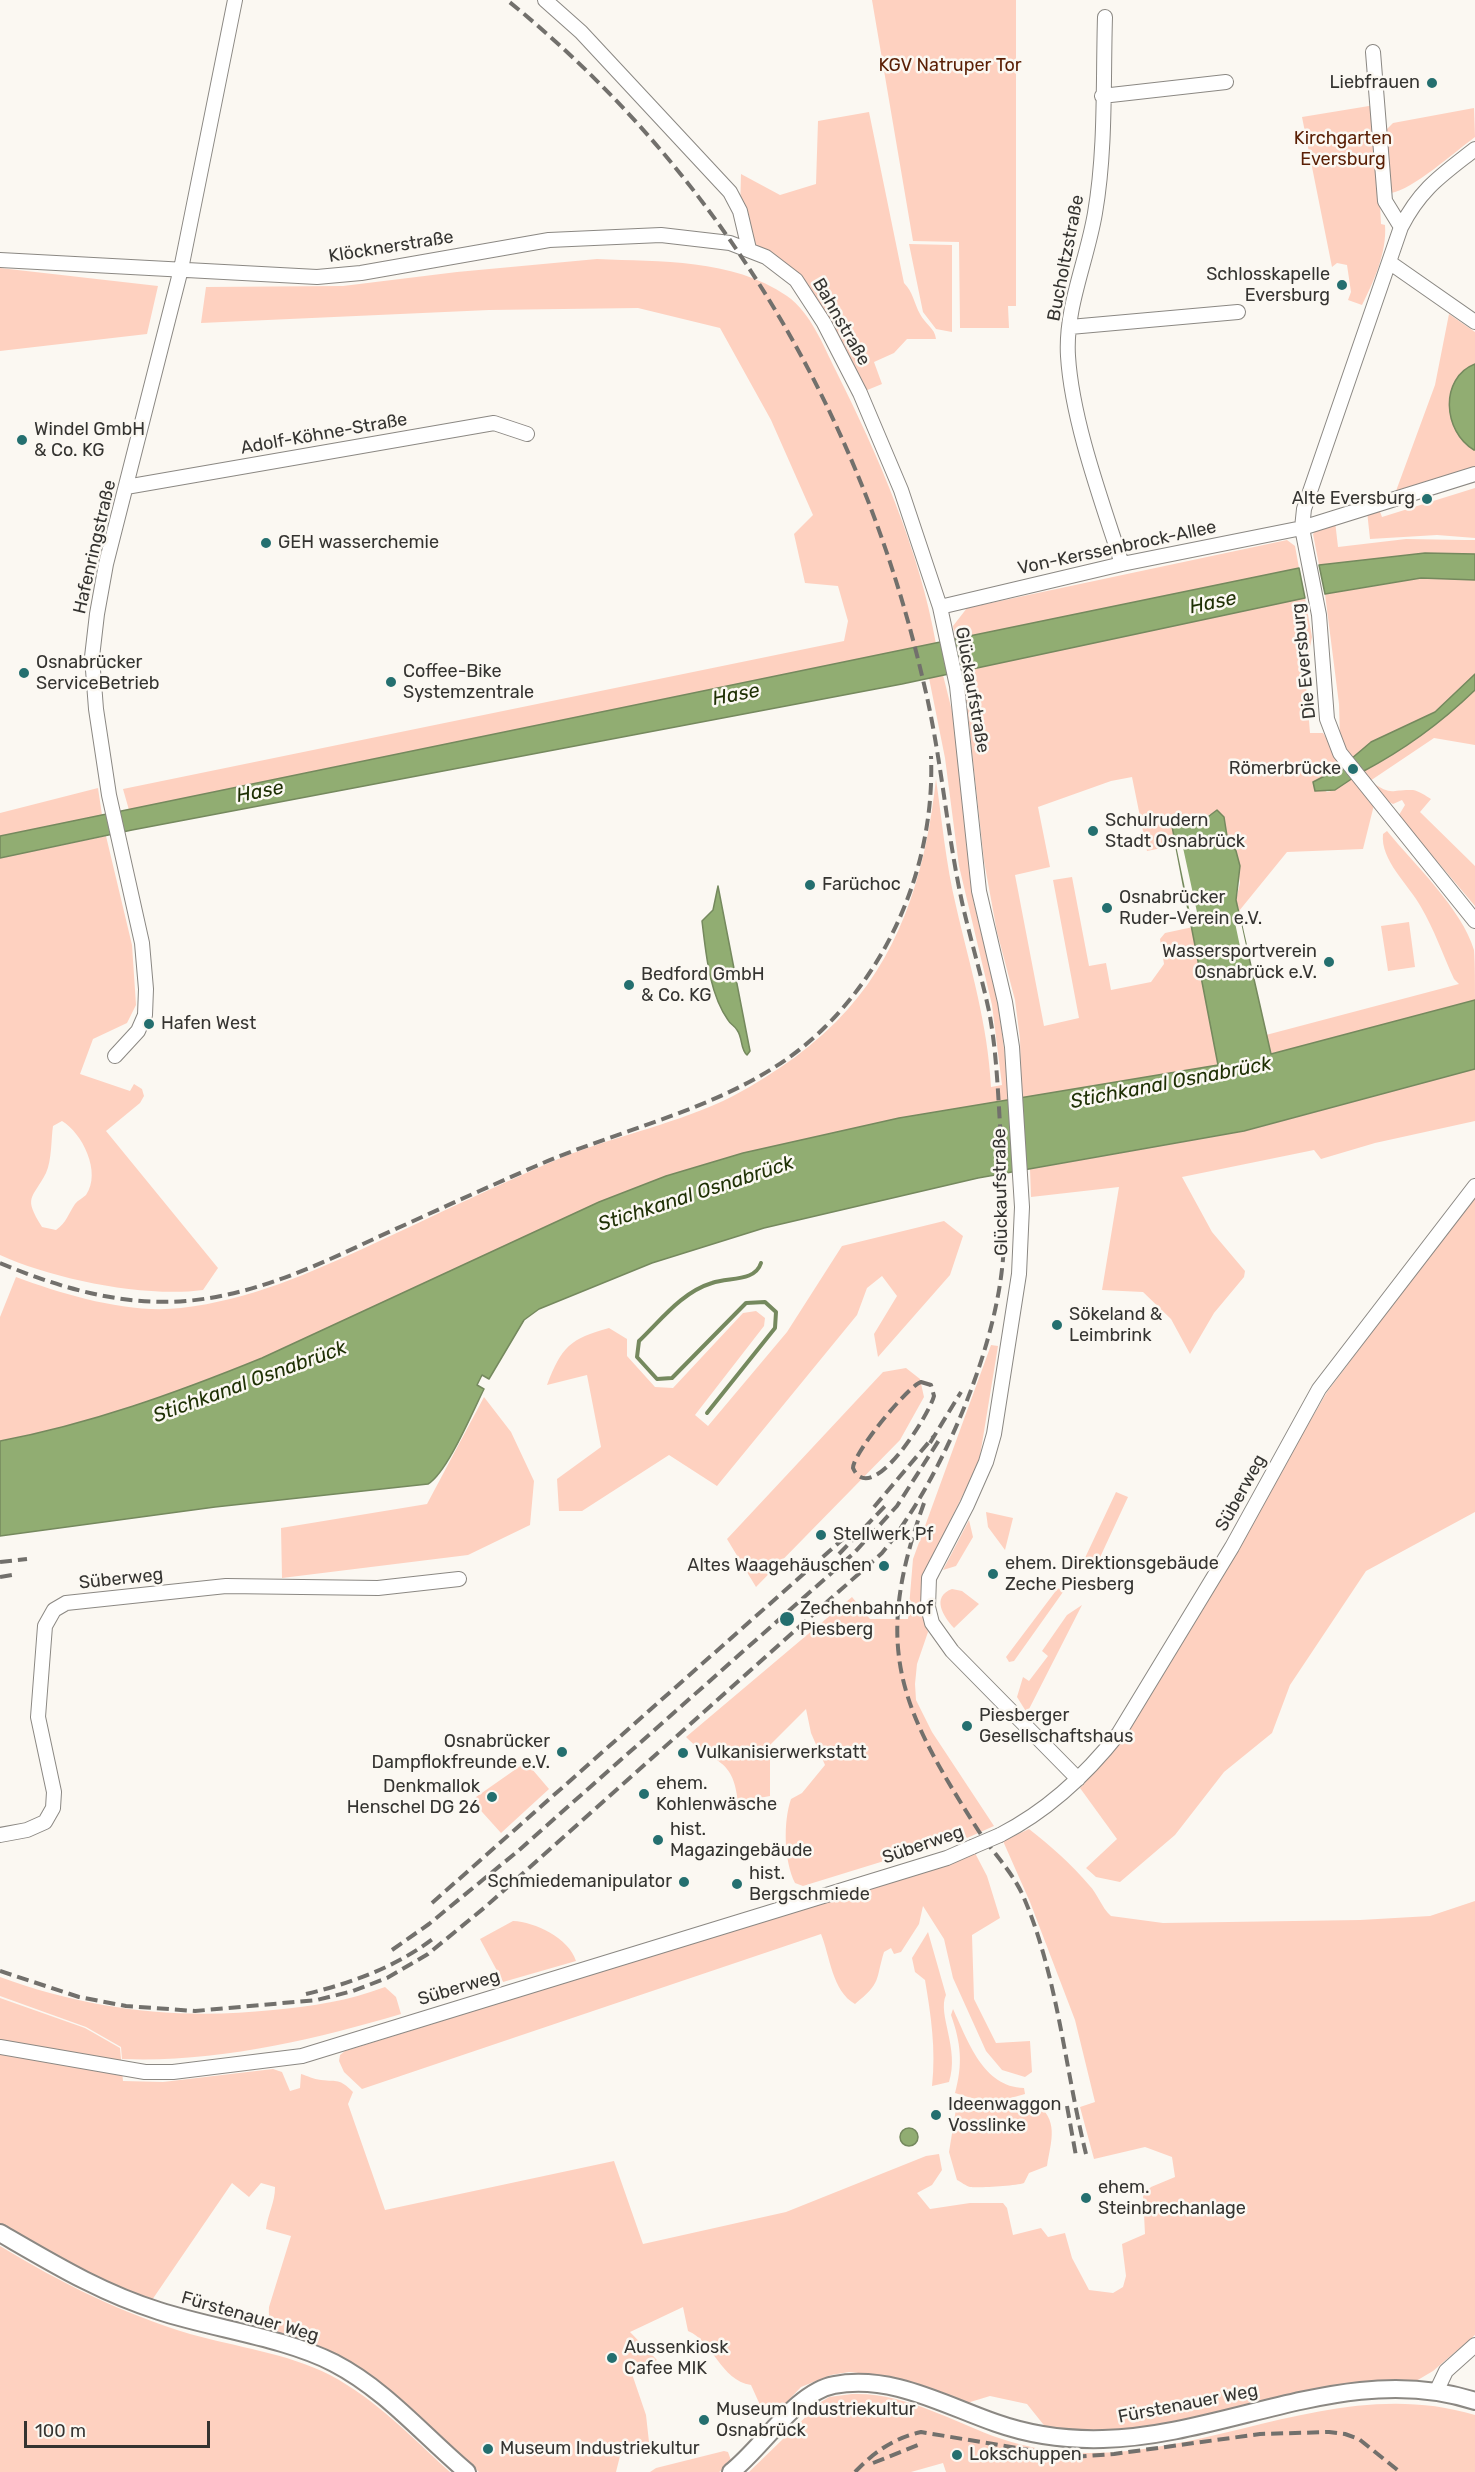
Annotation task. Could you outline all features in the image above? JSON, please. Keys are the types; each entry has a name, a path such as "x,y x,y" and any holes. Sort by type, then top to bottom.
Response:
{"street":[{"name":"Hafenringstraße","path":"115,1056 138,1031 145,1015 146,989 142,943 110,800 96,709 93,657 97,614 105,572 181,269 235,0"},
{"path":"545,0 581,32 730,192 740,211 749,249"},
{"name":"Bucholtzstraße","path":"1105,17 1097,202 1087,252 1074,297 1068,354 1071,382 1095,479 1122,564"},
{"path":"1373,52 1381,122 1385,201 1401,226"},
{"path":"1102,96 1226,82"},
{"name":"Die Eversburg","path":"1475,149 1431,183 1413,202 1401,226 1320,457 1304,509 1302,528 1319,615 1327,716 1333,741 1340,753 1475,921"},
{"name":"Klöcknerstraße","path":"0,260 317,277 361,273 526,243 603,236 661,235 703,238 749,249"},
{"name":"Bahnstraße","path":"749,249 782,267 796,280 824,323 860,393 901,490 940,607"},
{"path":"1389,262 1475,322"},
{"path":"1070,327 1238,312"},
{"name":"Adolf-Köhne-Straße","path":"126,487 494,423 526,434"},
{"path":"1302,528 1475,474"},
{"name":"Von-Kerssenbrock-Allee","path":"940,607 1122,564 1302,528"},
{"name":"Glückaufstraße","path":"940,607 944,635 957,686 979,891 1005,1002 1014,1074 1022,1199 1019,1274 994,1434 986,1462 967,1505 936,1561 926,1595 932,1623 952,1651 1078,1779"},
{"name":"Süberweg","path":"0,2047 145,2072 174,2072 302,2056 947,1858 1000,1836 1028,1820 1078,1779 1100,1757 1138,1705 1232,1546 1319,1389 1475,1186"},
{"name":"Süberweg","path":"0,1835 27,1830 45,1822 53,1808 54,1792 38,1717 45,1626 54,1610 66,1603 226,1586 378,1588 459,1579"},
{"name":"Fürstenauer Weg","path":"0,2233 116,2296 184,2319 294,2348 333,2363 388,2399 468,2472"},
{"path":"1436,2392 1446,2371 1475,2345"},
{"name":"Fürstenauer Weg","path":"731,2472 814,2393 834,2385 868,2382 885,2385 1010,2428 1047,2436 1086,2439 1162,2432 1311,2398 1343,2394 1406,2390 1436,2392 1475,2401"}],"green space":[{"name":"KGV Natruper Tor","path":"872,0 1016,0 1016,306 1008,306 1009,328 960,328 959,242 913,241"},
{"name":"Kirchgarten Eversburg","path":"1375,105 1381,224 1385,225 1385,235 1379,266 1362,305 1348,300 1351,292 1347,265 1337,263 1332,267 1302,117"},
{"path":"1474,108 1475,137 1422,178 1391,193 1385,131 1393,123"},
{"path":"869,112 904,283 936,339 907,339 894,353 874,362 882,384 860,393 808,295 749,249 740,211 741,174 780,195 816,184 818,121"},
{"path":"909,244 952,245 952,332 936,329 923,312"},
{"path":"597,259 670,262 719,268 765,284 787,296 803,311 821,340 852,403 896,504 920,574 936,644 129,810 123,789 844,641 848,621 838,586 805,583 794,534 813,515 771,420 720,328 638,308 489,310 201,323 206,287 343,286 457,272"},
{"path":"0,268 158,286 147,334 0,351"},
{"path":"1449,314 1475,332 1475,467 1396,491 1435,385"},
{"path":"1475,488 1475,538 1437,535 1370,539 1367,511 1379,509 1382,517"},
{"path":"1335,521 1338,547 1406,539 1475,540 1475,554 1425,553 1319,565 1313,534 1319,527"},
{"path":"1287,540 1295,546 1299,568 955,639 953,626 967,608"},
{"path":"1421,578 1475,580 1475,674 1435,712 1371,742 1351,759 1340,740 1339,704 1325,594"},
{"path":"1305,598 1312,637 1305,672 1310,733 1323,733 1344,766 1313,782 1327,792 1335,790 1353,778 1374,805 1363,849 1287,852 1239,911 1236,900 1240,883 1236,851 1227,836 1224,817 1210,814 1196,821 1171,821 1176,845 1147,851 1132,777 1111,781 1038,807 1050,867 1015,875 1044,1026 1079,1018 1053,880 1072,877 1089,966 1106,963 1111,990 1151,982 1164,964 1160,939 1165,933 1193,927 1219,1065 899,1118 743,1153 666,1176 599,1202 230,1371 100,1416 0,1441 0,1317 16,1277 97,1302 118,1306 181,1308 231,1299 279,1284 326,1265 563,1157 692,1114 733,1096 780,1068 836,1022 868,984 885,958 899,930 919,871 936,779 944,843 982,1018 991,1087 1002,1085 992,1005 959,866 945,758 929,678 943,675 953,715 973,899 998,1004 1009,1085 1021,1085 1020,1039 1015,1000 997,932 984,861 963,671"},
{"path":"1475,690 1475,745 1434,738 1370,781 1388,791 1413,790 1431,799 1420,812 1475,866 1475,906 1403,821 1399,815 1405,805 1402,800 1393,804 1385,800 1362,772 1393,755 1422,735"},
{"path":"98,788 102,815 0,836 0,813"},
{"path":"1387,831 1448,903 1468,934 1474,950 1475,1000 1271,1054 1266,1035 1459,984 1454,979 1421,907 1396,872 1386,853 1383,834"},
{"path":"106,836 132,945 136,1005 127,1023 93,1039 80,1074 130,1091 134,1084 142,1089 144,1096 140,1103 106,1131 218,1268 203,1290 180,1292 127,1289 72,1279 0,1255 0,858","holes":["62,1121 88,1154 92,1175 86,1195 75,1204 65,1221 56,1230 42,1227 31,1203 48,1168 53,1126"]},
{"path":"1409,922 1415,967 1388,971 1381,926"},
{"path":"1475,1069 1475,1121 1375,1143 1321,1159 1314,1150 1182,1177 1212,1232 1245,1271 1244,1277 1214,1313 1190,1354 1171,1319 1143,1292 1102,1290 1119,1187 1031,1197 1030,1169 1245,1131"},
{"path":"1475,1195 1475,1512 1366,1571 1290,1685 1272,1733 1224,1772 1175,1835 1120,1882 1096,1877 1086,1868 1117,1839 1080,1788 1120,1743 1144,1706 1327,1392"},
{"path":"944,1221 963,1236 950,1275 878,1357 874,1334 897,1296 882,1276 867,1288 857,1315 717,1486 669,1455 582,1511 559,1511 557,1479 601,1447 587,1375 547,1385 558,1361 569,1346 585,1336 609,1328 627,1339 627,1356 655,1387 673,1388 743,1313 756,1311 765,1318 764,1326 695,1415 708,1426 787,1332 842,1246"},
{"path":"991,1345 998,1346 979,1462 924,1574 921,1609 928,1632 917,1664 915,1684 916,1700 932,1732 994,1826 967,1838 965,1836 803,1886 795,1883 789,1864 786,1841 788,1808 791,1799 802,1793 825,1765 811,1733 806,1709 770,1745 770,1796 738,1802 732,1776 726,1768 686,1737 852,1597 870,1619 908,1619 913,1559"},
{"path":"906,1368 920,1379 924,1397 900,1440 756,1587 727,1539 883,1372"},
{"path":"484,1397 511,1432 534,1481 530,1525 468,1555 282,1578 281,1528 427,1504"},
{"path":"1116,1492 1128,1497 1096,1566 1084,1560"},
{"path":"986,1512 1013,1518 1005,1550 988,1527"},
{"path":"969,1520 973,1537 956,1566 943,1570"},
{"path":"1058,1588 1063,1592 1014,1661 1009,1662 1006,1657"},
{"path":"952,1589 962,1591 979,1604 954,1628 941,1607 942,1597"},
{"path":"1082,1605 1027,1713 1017,1697 1023,1677 1029,1681 1048,1656 1042,1651 1067,1615"},
{"path":"526,1762 549,1789 501,1833 474,1803 476,1797"},
{"path":"1029,1829 1075,1870 1111,1916 1163,1923 1360,1920 1430,1916 1475,1901 1475,2335 1433,2371 1411,2384 1141,2430 1085,2433 1047,2429 1027,2404 990,2396 967,2403 888,2376 849,2372 831,2375 801,2387 784,2405 765,2416 751,2385 740,2382 732,2376 704,2343 688,2331 683,2307 630,2332 657,2360 632,2374 646,2415 649,2442 620,2456 616,2472 479,2472 393,2394 359,2369 280,2336 274,2329 269,2307 291,2236 266,2229 275,2187 261,2183 249,2197 232,2183 152,2300 117,2289 0,2225 0,1998 85,2028 120,2048 123,2081 163,2082 273,2069 282,2072 290,2091 300,2088 301,2074 318,2080 341,2083 353,2092 348,2104 385,2210 614,2161 643,2244 786,2212 926,2156 939,2154 942,2170 932,2185 917,2193 930,2209 970,2203 1003,2203 1007,2208 1013,2235 1041,2228 1048,2237 1065,2233 1072,2258 1089,2290 1113,2293 1123,2287 1126,2276 1122,2244 1145,2234 1143,2195 1151,2187 1175,2177 1172,2157 1145,2147 1094,2159 1080,2107 1095,2102 1075,2020 1030,1902 1003,1841"},
{"path":"975,1853 987,1876 1000,1918 972,1935 974,1999 996,2043 1030,2041 1032,2072 1025,2077 1002,2070 986,2051 953,1978 944,1939 923,1906 919,1924 901,1952 894,1954 891,1948 884,1952 874,1986 855,2004 841,1991 821,1934 362,2089 344,2072 339,2061 340,2055 345,2051 951,1863"},
{"path":"513,1921 531,1924 559,1938 576,1961 503,1982 480,1939"},
{"path":"928,1932 946,1995 944,2012 952,2057 949,2082 932,2086 933,2046 925,1980 915,1972 912,1958"},
{"path":"0,1977 101,2005 169,2013 203,2014 316,2005 358,1996 385,1987 396,1997 401,2014 334,2033 263,2048 192,2057 122,2059 121,2047 86,2027 0,1996"},
{"path":"953,2009 971,2048 987,2071 1010,2086 1024,2088 1025,2094 990,2100 955,2093 960,2054 951,2015"},
{"path":"1034,2102 1048,2116 1051,2123 1052,2139 1047,2166 1029,2173 1024,2183 1019,2184 970,2187 957,2180 949,2152 956,2109 995,2110"},
{"path":"0,2246 69,2285 140,2317 190,2334 296,2361 330,2375 378,2407 450,2472 0,2472"},
{"path":"852,2394 872,2395 910,2403 1023,2445 1055,2451 1087,2453 1136,2450 1184,2442 1329,2410 1377,2404 1426,2405 1475,2415 1475,2472 946,2472 943,2463 911,2472 749,2472 821,2402 829,2397"},
{"path":"724,2451 728,2452 732,2463 719,2472 650,2472 656,2468"}],"water":[{"path":"1475,364 1474,450 1456,431 1449,406 1455,381 1463,371"},
{"path":"1425,553 1475,554 1475,580 1421,578 1325,594 1319,565"},
{"name":"Hase","path":"1299,568 1305,598 902,684 132,830 0,858 0,836"},
{"path":"1475,674 1475,690 1449,714 1407,745 1362,772 1351,759 1371,742 1435,712"},
{"path":"1344,766 1353,778 1335,790 1315,791 1313,782"},
{"name":"Stichkanal Osnabrück","path":"1217,810 1224,817 1227,836 1236,851 1240,866 1236,900 1271,1054 1475,1000 1475,1069 1244,1131 978,1178 764,1228 652,1263 539,1309 524,1320 489,1379 482,1375 477,1385 484,1389 466,1426 443,1468 428,1484 215,1507 0,1536 0,1441 100,1416 230,1371 599,1202 666,1176 743,1153 899,1118 1218,1065 1171,821 1173,815 1180,814 1190,823 1201,822"},
{"path":"718,886 750,1051 747,1055 743,1050 739,1033 716,998 707,959 702,921 713,910"},
{"path":"905,2128 913,2128 918,2133 916,2144 905,2146 900,2141 900,2133"}],"pier":[{"path":"1182,843 1200,926 1193,927 1176,845"},
{"path":"1234,918 1240,918 1248,955 1242,956"}],"waterway":[{"path":"707,1413 775,1328 776,1312 765,1302 746,1303 672,1378 657,1379 637,1357 639,1341 672,1308 691,1293 712,1283 747,1276 758,1269 761,1263"}],"railway":[{"path":"0,1971 79,1997 126,2006 195,2011 317,2000 353,1991 387,1978 428,1954 484,1908 882,1553 923,1492 942,1456 960,1418 987,1342 1002,1269 1004,1237 1001,1140 992,1027 956,874 923,680 896,581 862,485 821,393 772,305 716,221 654,142 584,68 507,0"},
{"path":"0,1263 45,1280 114,1298 162,1302 212,1298 236,1293 285,1278 536,1166 688,1110 761,1076 794,1054 825,1027 850,999 872,969 891,937 918,867 931,793 931,756"},
{"path":"921,1382 931,1385 934,1396 922,1421 911,1438 885,1468 873,1477 861,1477 853,1468 855,1460 871,1435 894,1407 914,1386 921,1382"},
{"path":"930,1443 961,1392"},
{"path":"874,1507 934,1436"},
{"path":"392,1950 429,1924 518,1851 854,1553 897,1506 941,1437"},
{"path":"924,1503 908,1554 899,1598 897,1637 902,1674 912,1710 929,1747 978,1830 1009,1871 1024,1898 1036,1928 1053,1992 1086,2154"},
{"path":"839,1554 887,1504"},
{"path":"432,1903 843,1539"},
{"path":"0,1562 27,1559"},
{"path":"0,1577 12,1575"},
{"path":"306,1994 373,1973 389,1966 434,1938"},
{"path":"1067,2106 1076,2156"},
{"path":"855,2472 885,2447 921,2432 1071,2457 1114,2454 1260,2434 1329,2432 1359,2439 1400,2472"},
{"path":"873,2463 918,2445"}],"place":[{"name":"Liebfrauen","path":"1432,83"},
{"name":"Schlosskapelle Eversburg","path":"1342,285"},
{"name":"Windel GmbH & Co. KG","path":"22,440"},
{"name":"Alte Eversburg","path":"1427,499"},
{"name":"GEH wasserchemie","path":"266,543"},
{"name":"Osnabrücker ServiceBetrieb","path":"24,673"},
{"name":"Coffee-Bike Systemzentrale","path":"391,682"},
{"name":"Römerbrücke","path":"1353,769"},
{"name":"Schulrudern Stadt Osnabrück","path":"1093,831"},
{"name":"Farüchoc","path":"810,885"},
{"name":"Osnabrücker Ruder-Verein e.V.","path":"1107,908"},
{"name":"Wassersportverein Osnabrück e.V.","path":"1329,962"},
{"name":"Bedford GmbH & Co. KG","path":"629,985"},
{"name":"Hafen West","path":"149,1024"},
{"name":"Sökeland & Leimbrink","path":"1057,1325"},
{"name":"Stellwerk Pf","path":"821,1535"},
{"name":"Altes Waagehäuschen","path":"884,1566"},
{"name":"ehem. Direktionsgebäude Zeche Piesberg","path":"993,1574"},
{"name":"Zechenbahnhof Piesberg","path":"787,1619"},
{"name":"Piesberger Gesellschaftshaus","path":"967,1726"},
{"name":"Osnabrücker Dampflokfreunde e.V.","path":"562,1752"},
{"name":"Vulkanisierwerkstatt","path":"683,1753"},
{"name":"ehem. Kohlenwäsche","path":"644,1794"},
{"name":"Denkmallok Henschel DG 26","path":"492,1797"},
{"name":"hist. Magazingebäude","path":"658,1840"},
{"name":"Schmiedemanipulator","path":"684,1882"},
{"name":"hist. Bergschmiede","path":"737,1884"},
{"name":"Ideenwaggon Vosslinke","path":"936,2115"},
{"name":"ehem. Steinbrechanlage","path":"1086,2198"},
{"name":"Aussenkiosk Cafee MIK","path":"612,2358"},
{"name":"Museum Industriekultur Osnabrück","path":"704,2420"},
{"name":"Museum Industriekultur","path":"488,2449"},
{"name":"Lokschuppen","path":"957,2455"}]}
